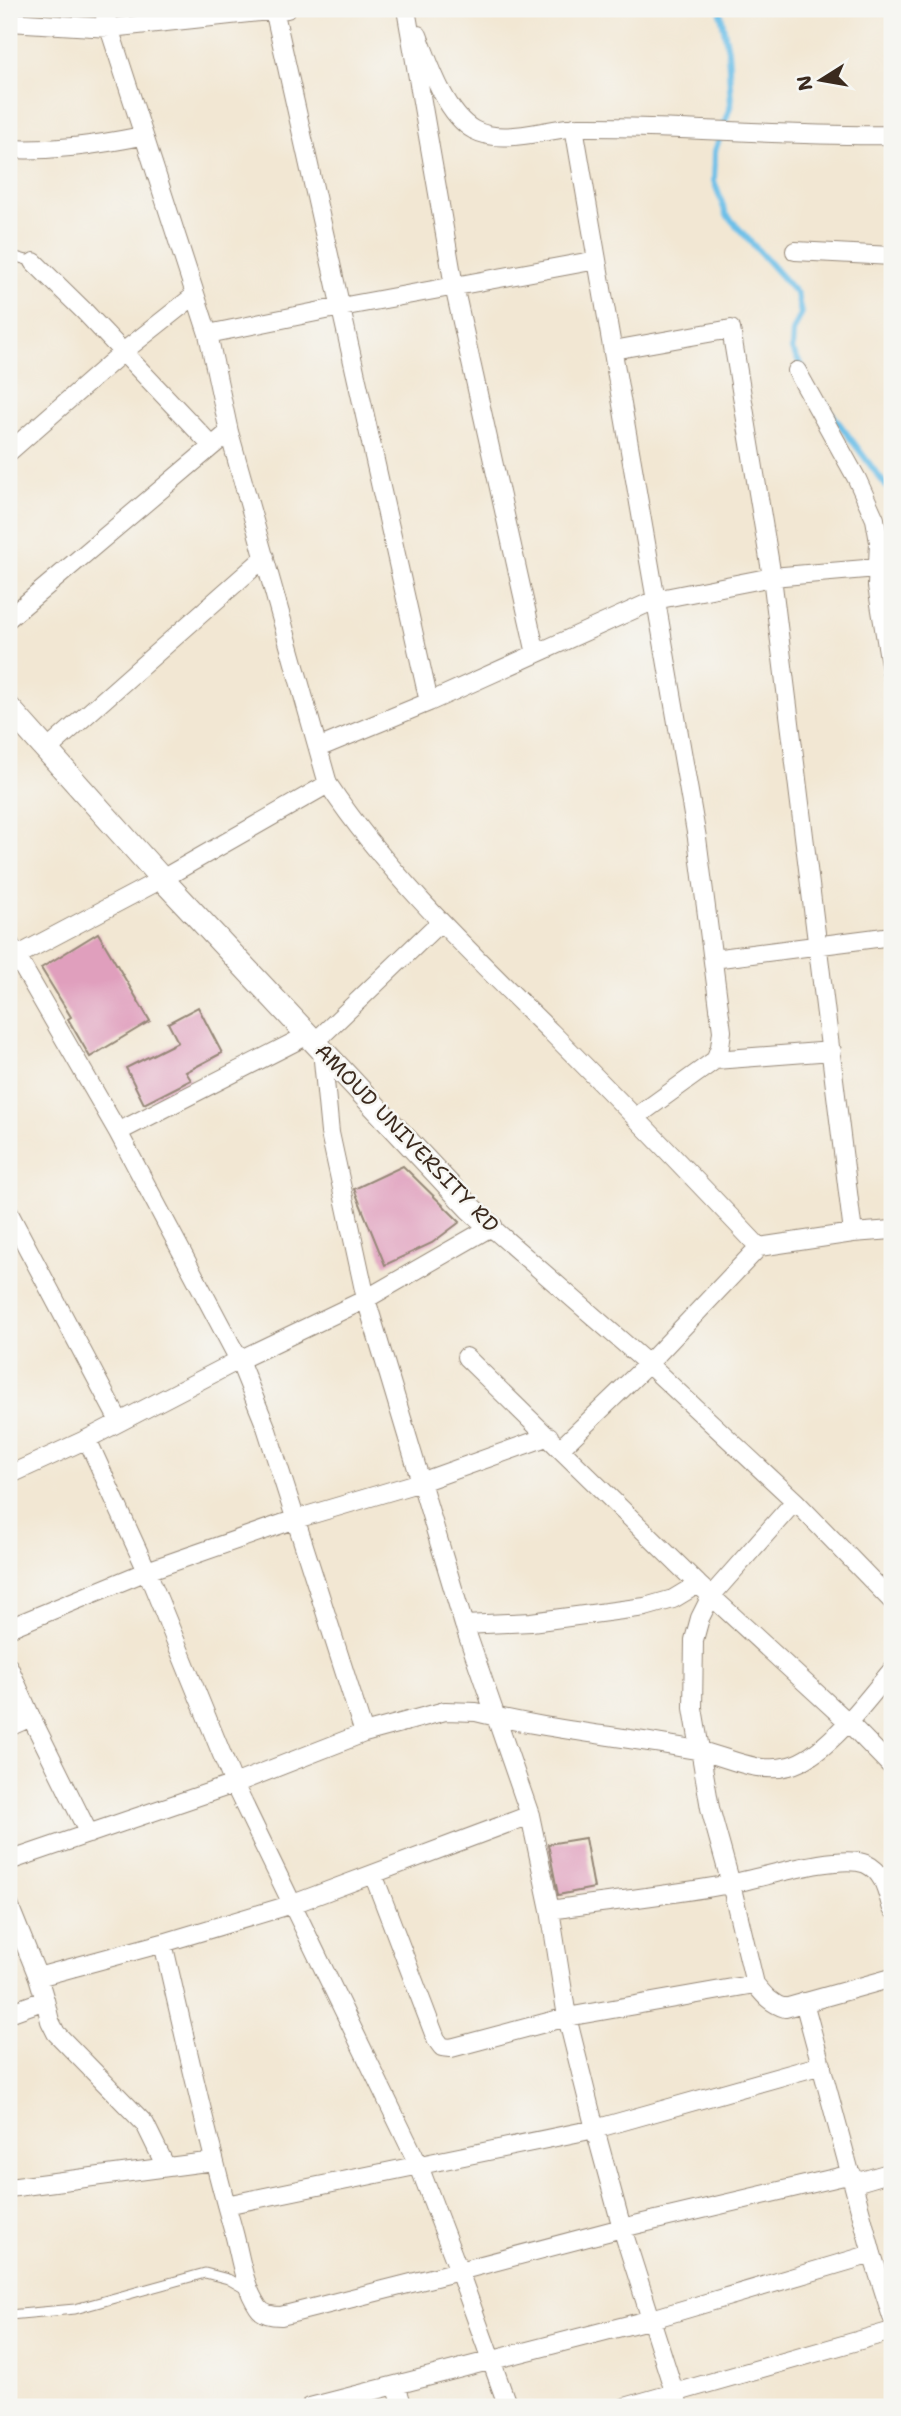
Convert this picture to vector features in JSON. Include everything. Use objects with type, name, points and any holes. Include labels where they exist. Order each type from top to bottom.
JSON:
[{"type":"street","points":[[103,9],[208,334],[229,432],[328,784],[345,810],[440,922],[636,1116],[758,1247]]},
{"type":"street","points":[[9,22],[110,28],[279,9],[341,307],[429,702]]},
{"type":"street","points":[[407,9],[432,70],[462,123],[477,132],[500,137],[574,127],[660,127],[849,136],[892,135]]},
{"type":"street","points":[[407,9],[454,286],[536,654]]},
{"type":"street","points":[[574,127],[697,838],[722,1031],[715,1060]]},
{"type":"street","points":[[9,149],[91,146],[142,136]]},
{"type":"street","points":[[795,251],[892,256]]},
{"type":"street","points":[[208,334],[597,260]]},
{"type":"street","points":[[34,262],[212,446]]},
{"type":"street","points":[[9,452],[122,352],[195,295]]},
{"type":"street","points":[[613,351],[731,329],[772,577],[853,1233]]},
{"type":"street","points":[[797,371],[857,479],[875,519],[879,542],[877,568],[884,586],[892,676]]},
{"type":"street","points":[[9,618],[229,432]]},
{"type":"street","points":[[47,750],[265,557]]},
{"type":"street","points":[[318,748],[429,702],[655,600],[772,577],[877,568]]},
{"type":"street","name":"AMOUD UNIVERSITY RD","points":[[9,708],[162,878],[470,1208],[648,1364],[795,1501],[892,1601]]},
{"type":"street","points":[[328,784],[162,878],[11,953],[118,1132],[239,1360],[266,1427],[364,1733]]},
{"type":"street","points":[[118,1132],[315,1042],[440,922]]},
{"type":"street","points":[[713,959],[892,936]]},
{"type":"street","points":[[315,1042],[330,1133],[366,1299],[464,1625],[530,1815],[551,1910],[567,2017],[622,2228],[676,2401]]},
{"type":"street","points":[[636,1116],[715,1060],[832,1051]]},
{"type":"street","points":[[9,1213],[119,1421]]},
{"type":"street","points":[[9,1475],[87,1439],[239,1360],[366,1299],[491,1227]]},
{"type":"street","points":[[9,1628],[147,1571],[296,1519],[554,1442],[648,1364],[758,1247],[892,1230]]},
{"type":"street","points":[[466,1357],[705,1590],[848,1722],[892,1767]]},
{"type":"street","points":[[87,1439],[147,1571],[234,1784],[418,2166],[494,2362],[508,2407]]},
{"type":"street","points":[[464,1625],[531,1622],[645,1608],[705,1590],[795,1501]]},
{"type":"street","points":[[705,1590],[694,1640],[692,1708],[710,1808],[755,1984],[775,2005],[785,2008],[892,1978]]},
{"type":"street","points":[[9,1667],[89,1834]]},
{"type":"street","points":[[9,1861],[234,1784],[364,1733],[445,1711],[459,1710],[700,1751],[743,1765],[787,1767],[810,1758],[848,1722],[892,1670]]},
{"type":"street","points":[[9,1727],[31,1717]]},
{"type":"street","points":[[38,1977],[293,1904],[530,1815]]},
{"type":"street","points":[[551,1910],[731,1884],[801,1867],[852,1861],[874,1868],[882,1879],[892,1909]]},
{"type":"street","points":[[373,1874],[436,2039],[442,2047],[450,2048],[567,2017],[755,1984]]},
{"type":"street","points":[[9,1905],[38,1977],[56,2033],[145,2124],[166,2168]]},
{"type":"street","points":[[163,1943],[214,2161],[246,2283],[259,2310],[271,2316],[281,2316],[459,2272],[622,2228],[892,2172]]},
{"type":"street","points":[[9,2013],[45,2000]]},
{"type":"street","points":[[804,2002],[872,2254],[892,2317]]},
{"type":"street","points":[[226,2204],[595,2129],[822,2065]]},
{"type":"street","points":[[9,2188],[214,2161]]},
{"type":"street","points":[[310,2407],[494,2362],[652,2319],[872,2254]]},
{"type":"street","points":[[625,2407],[676,2401],[892,2331]]},
{"type":"street","points":[[396,2385],[403,2407]]},
{"type":"lane","points":[[9,255],[34,262]]},
{"type":"lane","points":[[9,2315],[75,2309],[205,2273],[228,2279],[250,2292]]},
{"type":"building","points":[[98,933],[150,1021],[90,1057],[68,1019],[71,1017],[41,968]]},
{"type":"building","points":[[198,1007],[222,1053],[186,1072],[191,1080],[144,1104],[126,1068],[178,1042],[168,1023]]},
{"type":"building","points":[[403,1166],[460,1222],[432,1243],[385,1265],[354,1189]]},
{"type":"building","points":[[585,1838],[594,1888],[558,1895],[548,1844]]},
{"type":"waterway","points":[[720,9],[728,50],[731,104],[715,151],[714,181],[726,214],[797,294],[801,314],[793,332],[792,350],[804,370]]},
{"type":"waterway","points":[[824,403],[892,494]]}]
